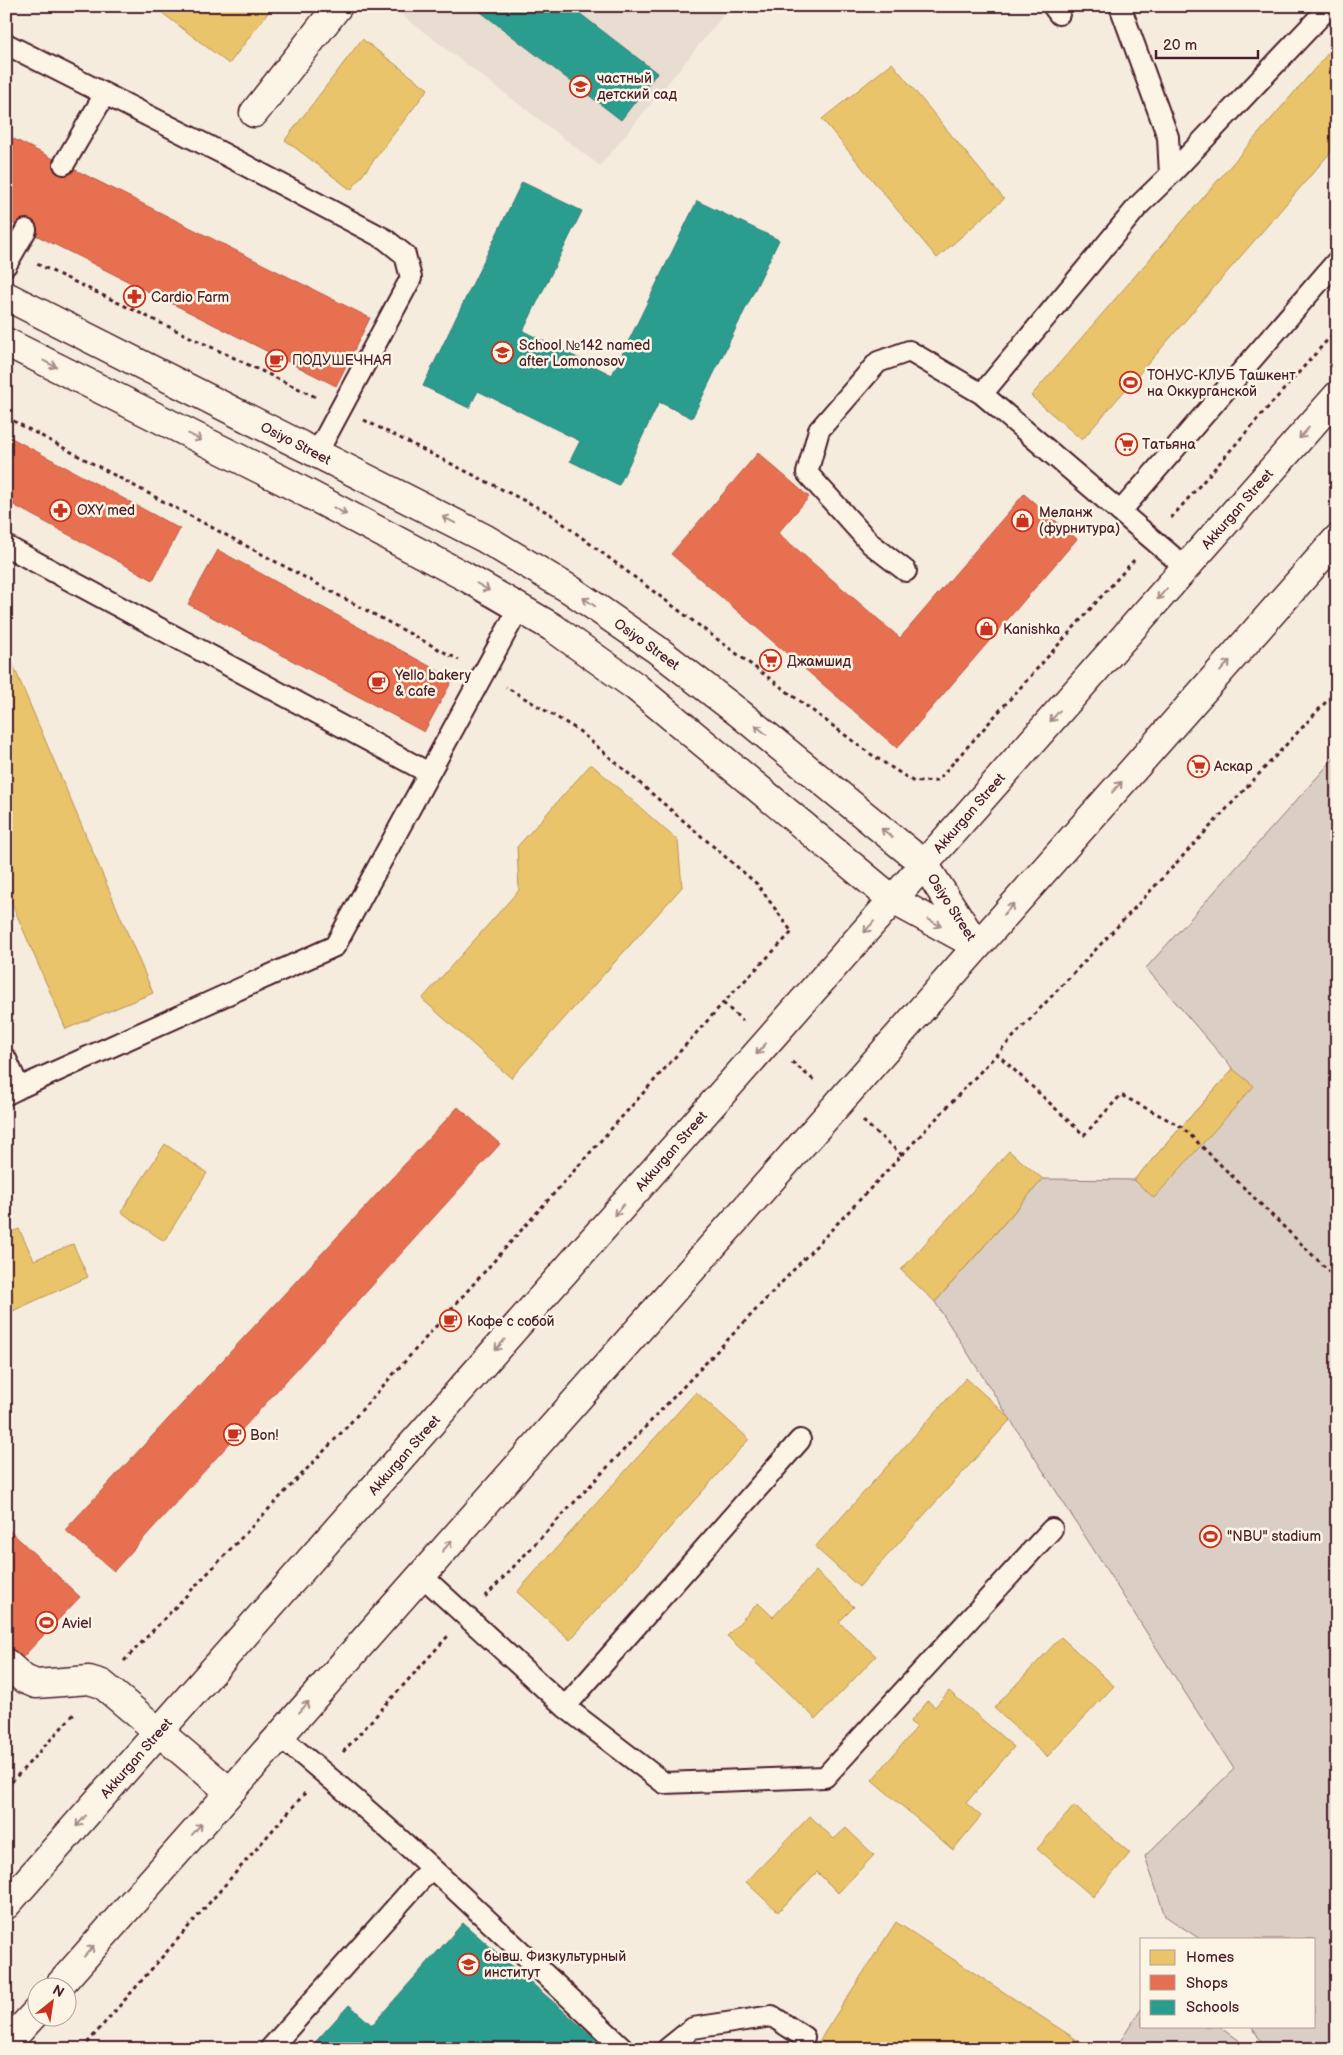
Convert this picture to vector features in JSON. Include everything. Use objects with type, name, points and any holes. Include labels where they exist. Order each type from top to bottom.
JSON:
[{"type":"main road","points":[[254,113],[338,6]]},
{"type":"main road","name":"Osiyo Street","points":[[6,296],[484,538],[571,590],[656,649],[739,713],[924,864],[977,946]]},
{"type":"main road","name":"Osiyo Street","points":[[6,342],[282,480],[464,576],[552,627],[636,687],[893,900],[977,946]]},
{"type":"main road","name":"Akkurgan Street","points":[[6,1906],[1337,396]]},
{"type":"main road","points":[[66,1978],[1337,539]]},
{"type":"main road","points":[[6,1663],[24,1679],[36,1684],[89,1680],[102,1684],[230,1792]]},
{"type":"main road","points":[[6,2045],[28,2021]]},
{"type":"lane","points":[[1120,6],[1168,137],[1170,175]]},
{"type":"lane","points":[[982,394],[1139,205],[1170,175],[1330,6]]},
{"type":"lane","points":[[6,44],[376,235],[405,255],[411,278],[317,453]]},
{"type":"lane","points":[[64,164],[105,94]]},
{"type":"lane","points":[[10,259],[26,230]]},
{"type":"lane","points":[[1120,512],[1337,261]]},
{"type":"lane","points":[[906,571],[871,544],[807,473],[820,430],[878,362],[909,351],[982,394],[1186,568]]},
{"type":"lane","points":[[6,546],[429,773]]},
{"type":"lane","points":[[6,1059],[12,1091],[335,946],[518,608]]},
{"type":"lane","points":[[565,1707],[800,1440]]},
{"type":"lane","points":[[421,1575],[565,1707],[664,1783],[825,1777],[1052,1529]]},
{"type":"lane","points":[[279,1736],[324,1772],[431,1868],[624,2049]]},
{"type":"lane","points":[[270,2049],[431,1868]]},
{"type":"lane","points":[[667,2049],[693,2028],[772,2016],[804,2037]]},
{"type":"path","points":[[10,259],[340,408],[549,513],[869,753],[914,782],[937,781],[1337,329]]},
{"type":"path","points":[[6,1788],[102,1684],[343,1431],[723,1003],[902,1155],[996,1052],[1116,928],[1337,690]]},
{"type":"path","points":[[996,1052],[1084,1135],[1121,1095],[1182,1127],[1337,1280]]},
{"type":"shaded area","name":"частный детский сад","points":[[390,6],[731,6],[600,166]]},
{"type":"shaded area","name":"\"NBU\" stadium","points":[[1337,755],[1337,2049],[1265,2049],[1253,2028],[1316,2028],[1316,1938],[1198,1938],[1165,1916],[1145,1856],[1234,1769],[935,1302],[1043,1179],[1134,1180],[1233,1069],[1146,968]]},
{"type":"shaded area","points":[[1140,2011],[1140,2028],[1222,2028],[1240,2041],[1235,2049],[1115,2049]]},
{"type":"building: Homes","points":[[165,6],[273,6],[229,64],[161,12]]},
{"type":"building: Homes","points":[[362,39],[428,89],[351,190],[285,140]]},
{"type":"building: Homes","points":[[1337,43],[1337,145],[1082,440],[1031,396]]},
{"type":"building: Homes","points":[[892,63],[1004,199],[937,258],[822,119]]},
{"type":"building: Homes","points":[[8,653],[153,993],[66,1029],[6,890]]},
{"type":"building: Homes","points":[[591,764],[678,841],[682,887],[511,1078],[422,999],[519,890],[517,847]]},
{"type":"building: Homes","points":[[1233,1069],[1254,1086],[1154,1198],[1134,1180]]},
{"type":"building: Homes","points":[[165,1144],[207,1173],[164,1241],[121,1212]]},
{"type":"building: Homes","points":[[1009,1151],[1043,1179],[935,1302],[901,1270]]},
{"type":"building: Homes","points":[[19,1229],[34,1260],[73,1244],[88,1277],[6,1314],[6,1234]]},
{"type":"building: Homes","points":[[966,1378],[1011,1419],[859,1587],[815,1547]]},
{"type":"building: Homes","points":[[696,1392],[749,1439],[570,1640],[517,1592]]},
{"type":"building: Homes","points":[[816,1571],[854,1607],[839,1622],[876,1656],[816,1719],[727,1636],[758,1603],[773,1617]]},
{"type":"building: Homes","points":[[1061,1637],[1114,1686],[1047,1757],[994,1708]]},
{"type":"building: Homes","points":[[949,1691],[1014,1747],[966,1803],[981,1816],[953,1850],[872,1780],[917,1727],[910,1722],[928,1701],[935,1707]]},
{"type":"building: Homes","points":[[1074,1806],[1130,1853],[1093,1897],[1037,1849]]},
{"type":"building: Homes","points":[[810,1816],[834,1839],[846,1828],[874,1855],[838,1893],[817,1872],[778,1912],[746,1882]]},
{"type":"building: Homes","points":[[896,1922],[1091,2049],[814,2049]]},
{"type":"building: Shops","points":[[6,135],[370,318],[336,386],[6,220]]},
{"type":"building: Shops","points":[[6,435],[180,529],[153,580],[6,501]]},
{"type":"building: Shops","points":[[758,453],[809,497],[778,533],[900,638],[1024,494],[1077,539],[897,748],[671,554]]},
{"type":"building: Shops","points":[[218,550],[453,679],[424,732],[188,604]]},
{"type":"building: Shops","points":[[458,1107],[500,1144],[114,1571],[65,1530]]},
{"type":"building: Shops","points":[[6,1527],[80,1597],[20,1660],[6,1646]]},
{"type":"building: Schools","points":[[473,6],[570,6],[657,73],[621,120]]},
{"type":"building: Schools","name":"School №142 named after Lomonosov","points":[[522,182],[582,211],[523,331],[612,375],[697,201],[779,240],[692,418],[659,402],[619,485],[570,461],[580,441],[478,391],[469,408],[423,386]]},
{"type":"building: Schools","name":"бывш. Физкультурный институт","points":[[463,1923],[599,2042],[593,2049],[309,2049],[349,2005],[372,2025]]},
{"type":"place","name":"частный детский сад","points":[[581,86]]},
{"type":"place","name":"Cardio Farm","points":[[135,297]]},
{"type":"place","name":"School №142 named after Lomonosov","points":[[503,353]]},
{"type":"place","name":"ПОДУШЕЧНАЯ","points":[[276,360]]},
{"type":"place","name":"ТОНУС-КЛУБ Ташкент на Оккурганской","points":[[1131,383]]},
{"type":"place","name":"Татьяна","points":[[1126,444]]},
{"type":"place","name":"OXY med","points":[[61,510]]},
{"type":"place","name":"Меланж (фурнитура)","points":[[1023,520]]},
{"type":"place","name":"Kanishka","points":[[987,629]]},
{"type":"place","name":"Джамшид","points":[[771,661]]},
{"type":"place","name":"Yello bakery & cafe","points":[[379,683]]},
{"type":"place","name":"Аскар","points":[[1198,766]]},
{"type":"place","name":"Кофе с собой","points":[[451,1321]]},
{"type":"place","name":"Bon!","points":[[234,1435]]},
{"type":"place","name":"\"NBU\" stadium","points":[[1211,1536]]},
{"type":"place","name":"Aviel","points":[[46,1623]]},
{"type":"place","name":"бывш. Физкультурный институт","points":[[468,1964]]}]
